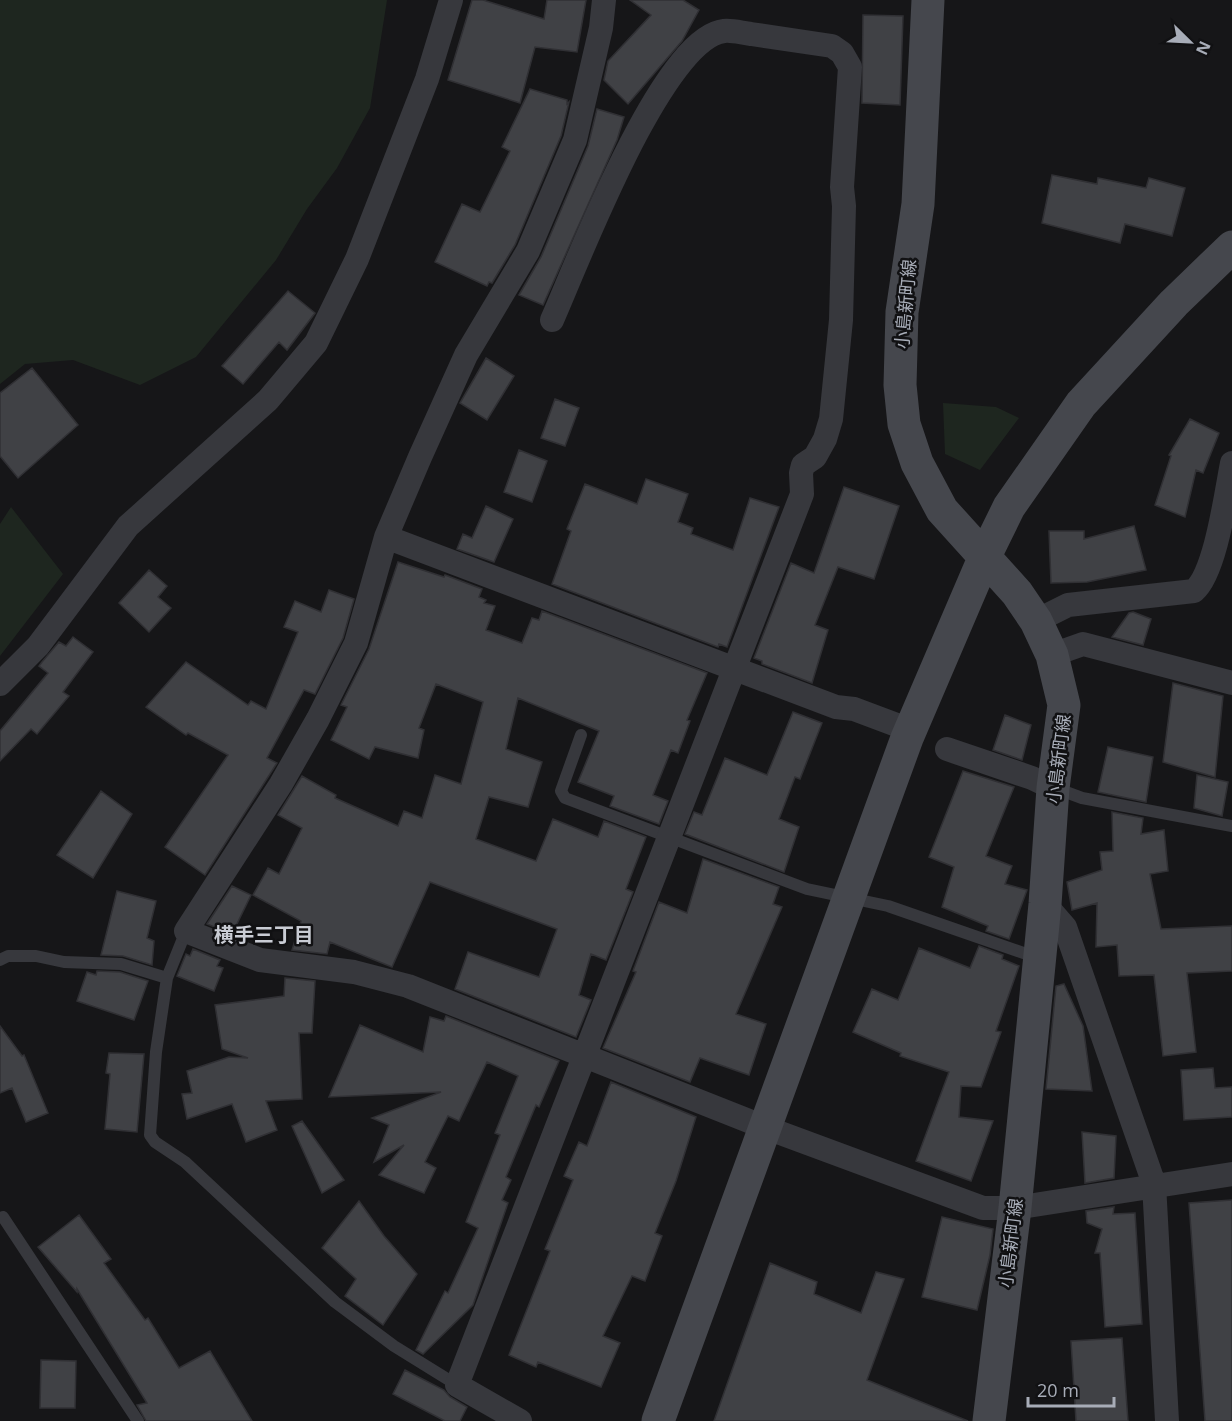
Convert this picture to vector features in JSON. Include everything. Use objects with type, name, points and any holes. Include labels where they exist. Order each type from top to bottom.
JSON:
[{"type":"main road","name":"小島新町線","points":[[928,0],[918,204],[902,312],[900,385],[904,424],[917,463],[942,510],[959,532],[985,556],[1017,593],[1036,621],[1052,655],[1064,705],[1053,788],[1045,904],[1015,1208],[989,1421]]},
{"type":"main road","points":[[658,1421],[910,730],[985,556],[1010,507],[1081,404],[1174,303],[1232,247]]},
{"type":"street","points":[[0,684],[38,646],[128,526],[268,400],[316,343],[361,248],[427,79],[451,0]]},
{"type":"street","points":[[604,0],[602,28],[576,140],[528,251],[466,355],[386,537],[356,644],[318,719],[281,784],[186,931],[260,960],[354,972],[408,986],[764,1127],[983,1208],[1015,1208],[1154,1184],[1232,1174]]},
{"type":"street","points":[[520,1421],[457,1385],[586,1058],[802,495],[803,465],[814,457],[820,448],[831,419],[841,320],[844,206],[842,187],[850,68],[842,52],[832,46],[724,31],[706,38],[668,79],[625,154],[552,320]]},
{"type":"street","points":[[1036,621],[1068,605],[1194,591],[1203,583],[1225,535],[1232,463]]},
{"type":"street","points":[[386,537],[660,638],[734,670],[836,707],[854,709],[910,730]]},
{"type":"street","points":[[1052,655],[1083,644],[1232,683]]},
{"type":"street","points":[[948,749],[1032,777],[1053,788]]},
{"type":"street","points":[[1045,904],[1065,927],[1154,1184],[1167,1421]]},
{"type":"lane","points":[[581,735],[561,791],[565,798],[807,889],[888,906],[1021,955],[1039,958]]},
{"type":"lane","points":[[1053,788],[1082,798],[1232,826]]},
{"type":"lane","points":[[186,931],[167,978],[155,1064],[150,1135],[155,1142],[185,1162],[335,1302],[394,1346],[457,1385]]},
{"type":"lane","points":[[0,960],[8,956],[36,956],[64,962],[121,964],[167,978]]},
{"type":"lane","points":[[3,1217],[138,1421]]},
{"type":"shaded area","points":[[0,0],[387,0],[370,108],[337,168],[307,209],[276,260],[196,357],[140,385],[73,360],[25,364],[0,384]]},
{"type":"shaded area","points":[[943,403],[996,407],[1019,418],[980,470],[945,454]]},
{"type":"shaded area","points":[[11,507],[63,574],[0,656],[0,524]]},
{"type":"building","points":[[472,0],[483,0],[544,19],[547,0],[586,0],[577,52],[535,47],[520,103],[448,80]]},
{"type":"building","points":[[630,0],[683,0],[699,10],[682,41],[628,104],[604,80],[608,61],[651,15]]},
{"type":"building","points":[[863,15],[903,16],[900,105],[862,103]]},
{"type":"building","points":[[530,89],[567,100],[567,104],[569,102],[561,136],[515,245],[492,283],[489,282],[487,286],[435,262],[462,204],[480,212],[510,151],[502,147]]},
{"type":"building","points":[[597,109],[624,117],[617,140],[543,305],[519,295],[541,257],[588,146]]},
{"type":"building","points":[[1052,175],[1097,184],[1098,178],[1146,188],[1149,178],[1185,188],[1172,236],[1125,224],[1120,243],[1042,223]]},
{"type":"building","points":[[288,291],[315,313],[287,350],[279,342],[243,384],[222,366]]},
{"type":"building","points":[[486,358],[514,376],[487,420],[460,403]]},
{"type":"building","points":[[32,368],[78,425],[18,478],[0,456],[0,393]]},
{"type":"building","points":[[555,399],[579,408],[565,446],[541,438]]},
{"type":"building","points":[[1190,419],[1219,433],[1203,473],[1196,470],[1185,517],[1155,505],[1171,456],[1169,455]]},
{"type":"building","points":[[519,450],[547,461],[532,502],[504,492]]},
{"type":"building","points":[[646,479],[688,494],[678,522],[693,528],[691,534],[733,550],[750,498],[779,507],[727,647],[719,644],[718,647],[552,584],[571,531],[567,529],[585,484],[637,504]]},
{"type":"building","points":[[844,487],[899,506],[874,579],[838,567],[815,625],[828,630],[812,683],[762,664],[762,661],[754,658],[791,563],[814,573]]},
{"type":"building","points":[[486,506],[513,519],[494,562],[457,549],[463,534],[472,538]]},
{"type":"building","points":[[1134,526],[1146,570],[1087,582],[1051,583],[1049,531],[1084,531],[1084,539]]},
{"type":"building","points":[[398,562],[444,577],[445,575],[482,589],[479,597],[486,600],[484,603],[495,606],[486,630],[522,643],[532,618],[539,620],[542,611],[707,673],[687,720],[690,721],[678,753],[671,750],[653,795],[668,801],[659,824],[610,806],[614,796],[578,782],[599,731],[518,698],[506,749],[542,762],[528,807],[489,797],[476,839],[536,861],[553,819],[598,837],[604,821],[646,837],[626,889],[633,892],[606,960],[591,954],[579,995],[591,1000],[576,1037],[455,989],[468,952],[539,977],[557,929],[430,882],[392,967],[330,942],[327,954],[292,950],[301,921],[253,895],[268,868],[279,874],[302,828],[278,815],[302,776],[336,795],[335,798],[398,826],[404,811],[422,818],[435,775],[461,784],[483,702],[436,684],[419,728],[424,730],[418,758],[375,747],[369,759],[331,740],[347,707],[341,705],[369,649]]},
{"type":"building","points":[[149,570],[167,586],[158,597],[171,608],[149,632],[119,603]]},
{"type":"building","points":[[329,590],[354,599],[343,638],[315,694],[304,690],[267,758],[277,763],[205,875],[165,847],[228,755],[188,733],[186,735],[146,707],[186,662],[248,705],[251,701],[266,709],[298,632],[284,627],[295,601],[321,612]]},
{"type":"building","points":[[1133,612],[1151,619],[1143,645],[1112,637],[1129,613]]},
{"type":"building","points":[[73,637],[93,652],[63,692],[69,696],[37,734],[31,729],[0,761],[0,731],[48,673],[39,666],[42,662],[59,642],[66,646]]},
{"type":"building","points":[[1173,683],[1223,696],[1215,777],[1163,762]]},
{"type":"building","points":[[793,712],[822,723],[800,779],[795,777],[779,819],[799,827],[784,872],[685,834],[694,812],[702,815],[725,758],[767,775]]},
{"type":"building","points":[[1005,715],[1031,725],[1022,760],[993,750]]},
{"type":"building","points":[[1108,747],[1153,757],[1146,802],[1098,792]]},
{"type":"building","points":[[963,771],[1014,787],[986,856],[1012,866],[1005,884],[1027,890],[1009,939],[986,931],[988,926],[942,907],[954,867],[929,857]]},
{"type":"building","points":[[1197,775],[1228,782],[1222,816],[1194,808]]},
{"type":"building","points":[[101,791],[132,814],[93,878],[57,855]]},
{"type":"building","points":[[1112,812],[1143,818],[1141,834],[1164,830],[1168,871],[1150,874],[1161,929],[1232,926],[1232,971],[1187,973],[1196,1052],[1163,1056],[1154,975],[1119,976],[1117,945],[1096,947],[1097,903],[1072,910],[1067,882],[1102,870],[1100,852],[1113,851]]},
{"type":"building","points":[[703,859],[779,887],[773,904],[782,907],[736,1014],[766,1024],[749,1075],[700,1058],[690,1082],[603,1048],[636,972],[633,971],[659,902],[687,913]]},
{"type":"building","points":[[232,886],[251,895],[232,934],[207,924]]},
{"type":"building","points":[[117,891],[156,901],[147,938],[154,941],[152,965],[123,956],[101,955]]},
{"type":"building","points":[[979,946],[1003,955],[1002,959],[1019,966],[996,1031],[1001,1032],[981,1087],[961,1086],[959,1117],[993,1121],[971,1181],[916,1161],[949,1072],[900,1056],[901,1053],[853,1032],[872,989],[898,1000],[919,948],[970,968]]},
{"type":"building","points":[[193,949],[220,960],[217,966],[223,968],[214,991],[177,976],[186,954],[190,956]]},
{"type":"building","points":[[97,971],[120,972],[148,981],[134,1020],[77,1001],[87,972],[96,975]]},
{"type":"building","points":[[285,978],[315,981],[312,1033],[299,1033],[302,1099],[266,1101],[277,1130],[246,1142],[232,1104],[187,1119],[182,1094],[192,1093],[187,1071],[229,1057],[248,1058],[222,1049],[215,1005],[284,996]]},
{"type":"building","points":[[1064,984],[1083,1026],[1092,1091],[1046,1089],[1056,986]]},
{"type":"building","points":[[446,1016],[559,1061],[539,1107],[536,1105],[506,1177],[511,1180],[502,1200],[508,1203],[473,1305],[423,1354],[416,1350],[445,1291],[448,1293],[478,1228],[466,1222],[500,1135],[495,1133],[518,1076],[487,1062],[459,1121],[448,1116],[425,1162],[436,1168],[424,1193],[379,1175],[404,1145],[374,1162],[389,1125],[372,1118],[441,1092],[329,1097],[360,1025],[423,1052],[430,1017],[444,1021]]},
{"type":"building","points":[[0,1026],[22,1056],[24,1055],[48,1113],[26,1122],[12,1088],[0,1093]]},
{"type":"building","points":[[109,1053],[144,1054],[137,1132],[105,1129],[110,1074],[106,1073]]},
{"type":"building","points":[[1213,1068],[1215,1088],[1232,1087],[1232,1117],[1184,1120],[1181,1070]]},
{"type":"building","points":[[611,1082],[696,1117],[676,1181],[655,1233],[662,1236],[645,1281],[632,1276],[603,1336],[620,1343],[601,1387],[538,1362],[536,1367],[509,1355],[550,1251],[545,1249],[573,1180],[564,1176],[579,1142],[587,1146]]},
{"type":"building","points":[[302,1121],[344,1180],[322,1193],[292,1126]]},
{"type":"building","points":[[1082,1132],[1116,1136],[1114,1178],[1085,1183]]},
{"type":"building","points":[[1232,1200],[1232,1421],[1205,1421],[1189,1203]]},
{"type":"building","points":[[359,1201],[384,1236],[417,1274],[383,1325],[345,1296],[356,1279],[322,1248]]},
{"type":"building","points":[[1114,1207],[1113,1214],[1135,1213],[1142,1324],[1105,1327],[1100,1253],[1095,1253],[1102,1229],[1087,1223],[1086,1211]]},
{"type":"building","points":[[79,1215],[111,1259],[104,1263],[145,1320],[148,1318],[179,1368],[210,1351],[252,1421],[146,1421],[137,1405],[147,1403],[77,1289],[77,1292],[38,1247]]},
{"type":"building","points":[[942,1217],[993,1229],[990,1255],[977,1310],[922,1297]]},
{"type":"building","points":[[770,1263],[817,1282],[814,1294],[861,1313],[876,1272],[904,1279],[867,1380],[968,1421],[714,1421]]},
{"type":"building","points":[[1122,1338],[1128,1421],[1076,1421],[1071,1341]]},
{"type":"building","points":[[41,1360],[76,1361],[75,1408],[40,1408]]},
{"type":"building","points":[[405,1370],[444,1390],[450,1397],[467,1407],[460,1421],[445,1421],[393,1394]]},
{"type":"district","name":"横手三丁目","points":[[264,934]]}]
